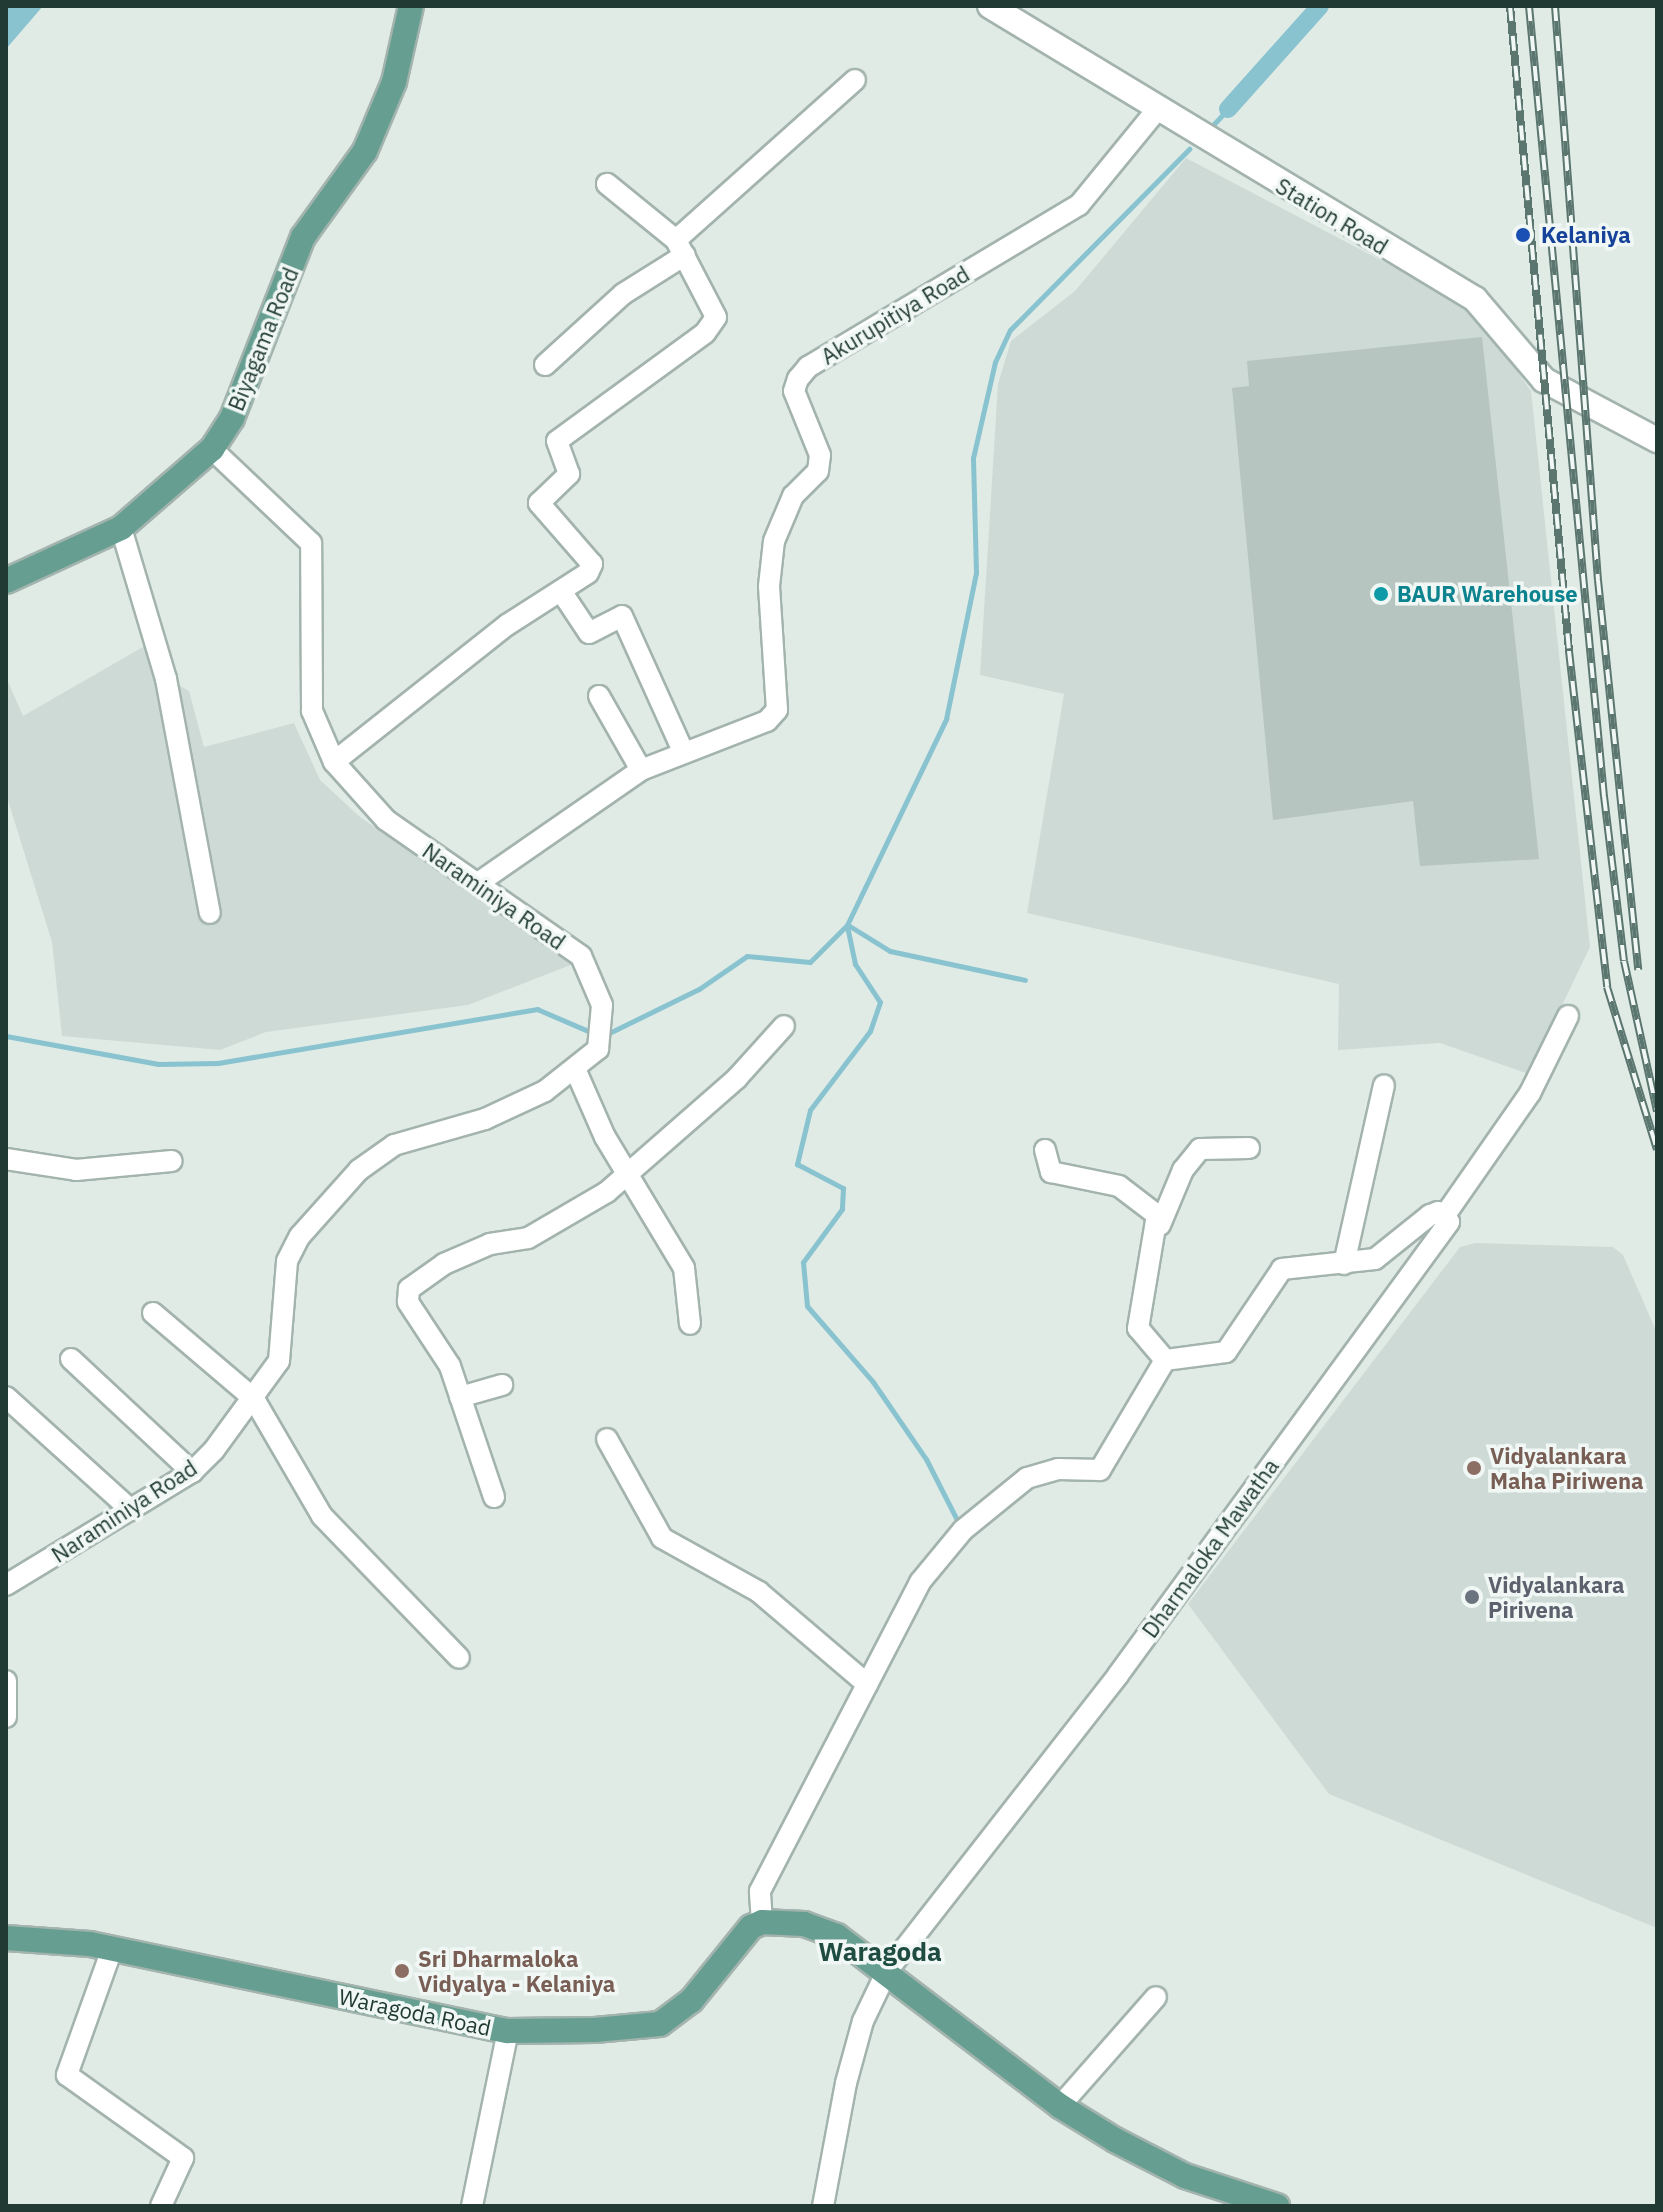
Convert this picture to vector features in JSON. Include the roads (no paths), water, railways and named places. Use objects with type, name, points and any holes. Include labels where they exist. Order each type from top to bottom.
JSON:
[{"type":"main road","name":"Biyagama Road","points":[[6,581],[121,528],[212,449],[232,418],[303,237],[365,151],[394,82],[411,6]]},
{"type":"main road","points":[[762,1922],[786,1920],[828,1932],[887,1971],[1060,2106],[1185,2176],[1277,2206]]},
{"type":"main road","name":"Waragoda Road","points":[[6,1938],[112,1949],[508,2031],[660,2024],[691,2001],[762,1922]]},
{"type":"street","name":"Station Road","points":[[990,6],[1156,111],[1475,299],[1544,380],[1657,440]]},
{"type":"street","points":[[545,365],[623,294],[680,248],[855,80]]},
{"type":"street","name":"Akurupitiya Road","points":[[478,883],[641,770],[767,721],[777,710],[769,586],[774,541],[793,496],[818,471],[820,455],[794,391],[798,379],[808,367],[1079,205],[1156,111]]},
{"type":"street","points":[[334,762],[507,625],[561,591],[592,564],[539,503],[570,470],[557,441],[711,326],[716,317],[680,248],[607,184]]},
{"type":"street","name":"Naraminiya Road","points":[[6,1585],[192,1472],[254,1399],[279,1361],[287,1261],[328,1201],[394,1145],[485,1119],[576,1071],[598,1049],[601,1023],[597,991],[581,956],[386,820],[334,762],[312,711],[311,543],[212,449]]},
{"type":"street","points":[[121,528],[166,679],[210,913]]},
{"type":"street","points":[[561,591],[589,633],[622,616],[684,753]]},
{"type":"street","points":[[599,696],[641,770]]},
{"type":"street","name":"Dharmaloka Mawatha","points":[[823,2206],[846,2083],[863,2021],[887,1971],[1029,1792],[1441,1239],[1448,1229],[1445,1215],[1530,1093],[1568,1016]]},
{"type":"street","points":[[494,1497],[450,1366],[408,1302],[409,1289],[444,1264],[490,1244],[528,1238],[630,1176],[784,1026]]},
{"type":"street","points":[[576,1071],[630,1176],[684,1268],[690,1324]]},
{"type":"street","points":[[1344,1264],[1384,1085]]},
{"type":"street","points":[[1165,1360],[1138,1328],[1137,1313],[1160,1225],[1183,1170],[1200,1149],[1249,1148]]},
{"type":"street","points":[[1045,1150],[1051,1172],[1119,1186],[1152,1208],[1160,1225]]},
{"type":"street","points":[[6,1159],[76,1170],[172,1161]]},
{"type":"street","points":[[1165,1360],[1226,1352],[1282,1269],[1375,1259],[1430,1215],[1445,1215]]},
{"type":"street","points":[[153,1313],[254,1399],[322,1516],[459,1658]]},
{"type":"street","points":[[71,1359],[192,1472]]},
{"type":"street","points":[[762,1922],[760,1891],[920,1582],[963,1530],[1027,1478],[1058,1469],[1100,1470],[1165,1360]]},
{"type":"street","points":[[460,1397],[502,1385]]},
{"type":"street","points":[[6,1397],[131,1510]]},
{"type":"street","points":[[607,1439],[662,1538],[759,1592],[867,1684]]},
{"type":"street","points":[[6,1681],[6,1717]]},
{"type":"street","points":[[112,1949],[67,2075],[183,2158],[161,2206]]},
{"type":"street","points":[[1060,2106],[1156,1997]]},
{"type":"street","points":[[472,2206],[508,2031]]},
{"type":"water","points":[[6,6],[43,6],[6,49]]},
{"type":"waterway","points":[[1228,109],[1320,6]]},
{"type":"waterway","points":[[1212,126],[1228,109]]},
{"type":"waterway","points":[[605,1035],[699,989],[747,956],[810,962],[847,925],[946,719],[976,573],[973,458],[995,362],[1010,330],[1189,149]]},
{"type":"waterway","points":[[848,925],[890,951],[1025,980]]},
{"type":"waterway","points":[[847,926],[855,964],[880,1002],[870,1031],[810,1110],[797,1164],[843,1188],[842,1209],[803,1262],[807,1306],[873,1382],[926,1459],[956,1518]]},
{"type":"waterway","points":[[6,1036],[158,1064],[218,1063],[537,1009],[595,1034]]},
{"type":"railway","points":[[1510,6],[1569,651],[1607,987],[1657,1150]]},
{"type":"railway","points":[[1529,6],[1604,796],[1624,961],[1657,1111]]},
{"type":"railway","points":[[1555,6],[1598,580],[1638,970]]},
{"type":"place","name":"Kelaniya","points":[[1523,235]]},
{"type":"place","name":"BAUR Warehouse","points":[[1381,594]]},
{"type":"place","name":"Vidyalankara Maha Piriwena","points":[[1474,1468]]},
{"type":"place","name":"Vidyalankara Pirivena","points":[[1472,1597]]},
{"type":"place","name":"Sri Dharmaloka Vidyalya - Kelaniya","points":[[402,1971]]},
{"type":"district","name":"Waragoda","points":[[880,1952]]}]
